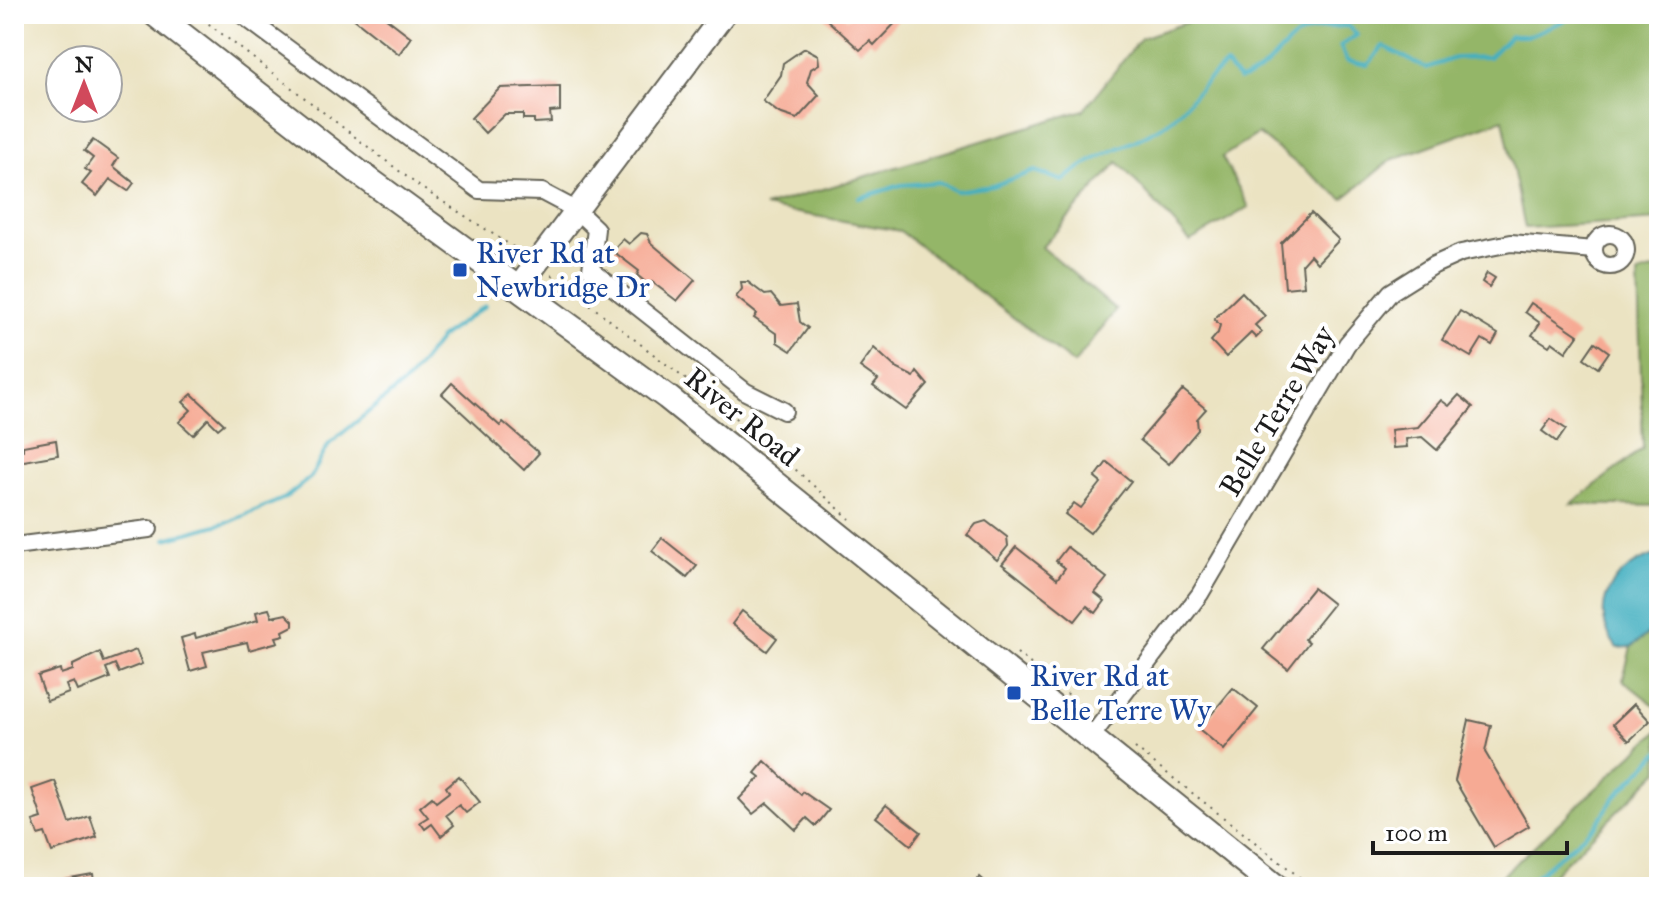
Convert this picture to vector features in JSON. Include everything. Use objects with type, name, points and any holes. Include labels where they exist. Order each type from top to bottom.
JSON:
[{"type":"main road","name":"River Road","points":[[155,14],[357,171],[667,397],[973,647],[1091,737],[1276,887]]},
{"type":"street","points":[[241,14],[479,190],[542,192],[576,210]]},
{"type":"street","points":[[518,288],[724,14]]},
{"type":"street","name":"River Road","points":[[576,210],[596,229],[591,270],[746,392],[784,411]]},
{"type":"street","name":"Belle Terre Way","points":[[1091,737],[1200,594],[1347,344],[1391,292],[1461,253],[1511,243],[1594,250]]},
{"type":"street","points":[[14,546],[149,529]]},
{"type":"green space","points":[[1191,14],[1659,14],[1659,220],[1525,228],[1503,119],[1391,160],[1343,199],[1258,134],[1222,157],[1249,207],[1190,241],[1118,162],[1042,247],[1116,310],[1074,364],[900,231],[764,207],[1084,110],[1141,38],[1188,22]]},
{"type":"green space","points":[[1659,268],[1659,506],[1571,504],[1643,448],[1638,274]]},
{"type":"green space","points":[[1659,625],[1659,709],[1623,680],[1631,647]]},
{"type":"green space","points":[[1659,730],[1659,771],[1540,887],[1490,887]]},
{"type":"water","points":[[1659,554],[1659,625],[1631,647],[1617,648],[1604,618],[1609,590],[1629,568]]},
{"type":"building","points":[[348,14],[381,14],[411,37],[399,54]]},
{"type":"building","points":[[829,14],[842,14],[847,19],[853,14],[904,14],[874,45],[870,41],[860,50],[825,18]]},
{"type":"building","points":[[805,48],[818,55],[819,64],[811,69],[807,82],[819,95],[797,119],[779,113],[763,101],[781,75],[783,63]]},
{"type":"building","points":[[560,86],[560,111],[550,112],[551,122],[534,123],[534,119],[523,119],[523,114],[505,114],[485,133],[471,118],[500,88]]},
{"type":"building","points":[[93,140],[118,158],[113,166],[134,183],[128,191],[110,179],[97,196],[82,184],[91,173],[85,169],[93,158],[84,151]]},
{"type":"building","points":[[1311,213],[1339,240],[1317,263],[1310,255],[1302,264],[1304,286],[1285,288],[1281,243]]},
{"type":"building","points":[[641,233],[647,234],[651,243],[695,280],[677,301],[652,282],[650,286],[637,275],[639,271],[613,251],[623,239],[629,244]]},
{"type":"building","points":[[1487,273],[1495,278],[1489,287],[1482,282]]},
{"type":"building","points":[[741,282],[748,282],[765,295],[771,294],[781,306],[797,304],[800,322],[808,328],[791,351],[777,342],[777,334],[754,318],[757,314],[736,297],[742,289]]},
{"type":"building","points":[[1242,292],[1265,316],[1255,325],[1262,332],[1256,338],[1251,333],[1226,357],[1211,341],[1220,325],[1214,319]]},
{"type":"building","points":[[1531,303],[1578,335],[1566,352],[1552,342],[1549,346],[1532,335],[1540,323],[1525,312]]},
{"type":"building","points":[[1460,311],[1498,334],[1492,345],[1482,339],[1471,357],[1442,340]]},
{"type":"building","points":[[1595,342],[1609,352],[1598,368],[1584,358]]},
{"type":"building","points":[[874,348],[896,368],[914,377],[917,372],[928,385],[906,410],[873,386],[878,380],[860,367]]},
{"type":"building","points":[[452,383],[500,426],[503,422],[539,453],[524,470],[442,394]]},
{"type":"building","points":[[1183,390],[1206,409],[1197,419],[1198,430],[1169,464],[1140,440]]},
{"type":"building","points":[[192,394],[224,424],[218,429],[208,419],[193,435],[179,422],[191,410],[183,402]]},
{"type":"building","points":[[1459,395],[1473,407],[1437,450],[1422,437],[1406,439],[1407,447],[1393,448],[1391,430],[1418,427],[1441,400],[1449,406]]},
{"type":"building","points":[[1551,419],[1566,429],[1557,442],[1542,431]]},
{"type":"building","points":[[56,440],[58,455],[18,462],[16,451],[23,450],[23,446]]},
{"type":"building","points":[[1107,462],[1131,481],[1090,533],[1065,514],[1074,503],[1081,508],[1101,483],[1095,478]]},
{"type":"building","points":[[986,521],[1007,537],[1008,546],[997,560],[967,535],[976,524]]},
{"type":"building","points":[[662,538],[697,566],[687,578],[652,551]]},
{"type":"building","points":[[1016,547],[1057,579],[1065,568],[1056,561],[1067,547],[1107,578],[1095,593],[1105,601],[1096,613],[1087,606],[1075,621],[1002,564]]},
{"type":"building","points":[[1313,588],[1333,604],[1305,639],[1309,642],[1288,669],[1263,649]]},
{"type":"building","points":[[269,609],[272,617],[286,614],[293,621],[293,626],[283,631],[284,635],[276,637],[278,642],[249,650],[247,642],[203,652],[207,666],[190,671],[181,638],[195,634],[196,638],[258,620],[256,612]]},
{"type":"building","points":[[742,611],[777,638],[767,651],[732,624]]},
{"type":"building","points":[[136,650],[142,664],[119,673],[115,664],[106,668],[110,678],[78,691],[74,682],[66,685],[69,693],[47,701],[38,676],[60,669],[61,674],[73,670],[73,665],[100,652],[104,662]]},
{"type":"building","points":[[1233,688],[1258,708],[1224,750],[1199,729]]},
{"type":"building","points":[[1634,704],[1650,721],[1629,741],[1613,724]]},
{"type":"building","points":[[1469,720],[1491,725],[1485,752],[1529,826],[1494,847],[1455,781]]},
{"type":"building","points":[[765,761],[801,795],[803,792],[829,810],[816,826],[807,818],[796,830],[767,803],[753,814],[739,799],[760,777],[755,773]]},
{"type":"building","points":[[459,776],[480,802],[466,813],[459,805],[446,815],[454,825],[441,836],[432,824],[425,829],[420,822],[428,817],[420,807],[432,797],[436,802],[449,792],[446,787]]},
{"type":"building","points":[[55,781],[70,823],[90,816],[97,837],[52,852],[45,833],[38,835],[33,821],[42,818],[32,789]]},
{"type":"building","points":[[886,805],[921,832],[911,845],[876,817]]},
{"type":"building","points":[[93,874],[95,887],[49,887],[65,883],[64,879]]},
{"type":"building","points":[[980,877],[990,886],[992,883],[998,887],[971,887]]},
{"type":"building","points":[[950,878],[963,887],[944,887]]},
{"type":"waterway","points":[[859,198],[901,185],[939,182],[956,191],[992,186],[1035,171],[1063,181],[1086,164],[1167,122],[1226,65],[1239,80],[1255,74],[1295,38],[1316,29],[1348,26],[1357,35],[1340,46],[1347,61],[1368,65],[1383,46],[1426,68],[1455,58],[1489,57],[1510,36],[1527,36],[1581,14]]},
{"type":"waterway","points":[[166,539],[231,521],[285,498],[311,477],[329,444],[409,379],[442,336],[485,306]]},
{"type":"waterway","points":[[1523,887],[1596,825],[1614,798],[1659,752]]},
{"type":"place","name":"River Rd at Newbridge Dr","points":[[460,270]]},
{"type":"place","name":"River Rd at Belle Terre Wy","points":[[1014,693]]}]
